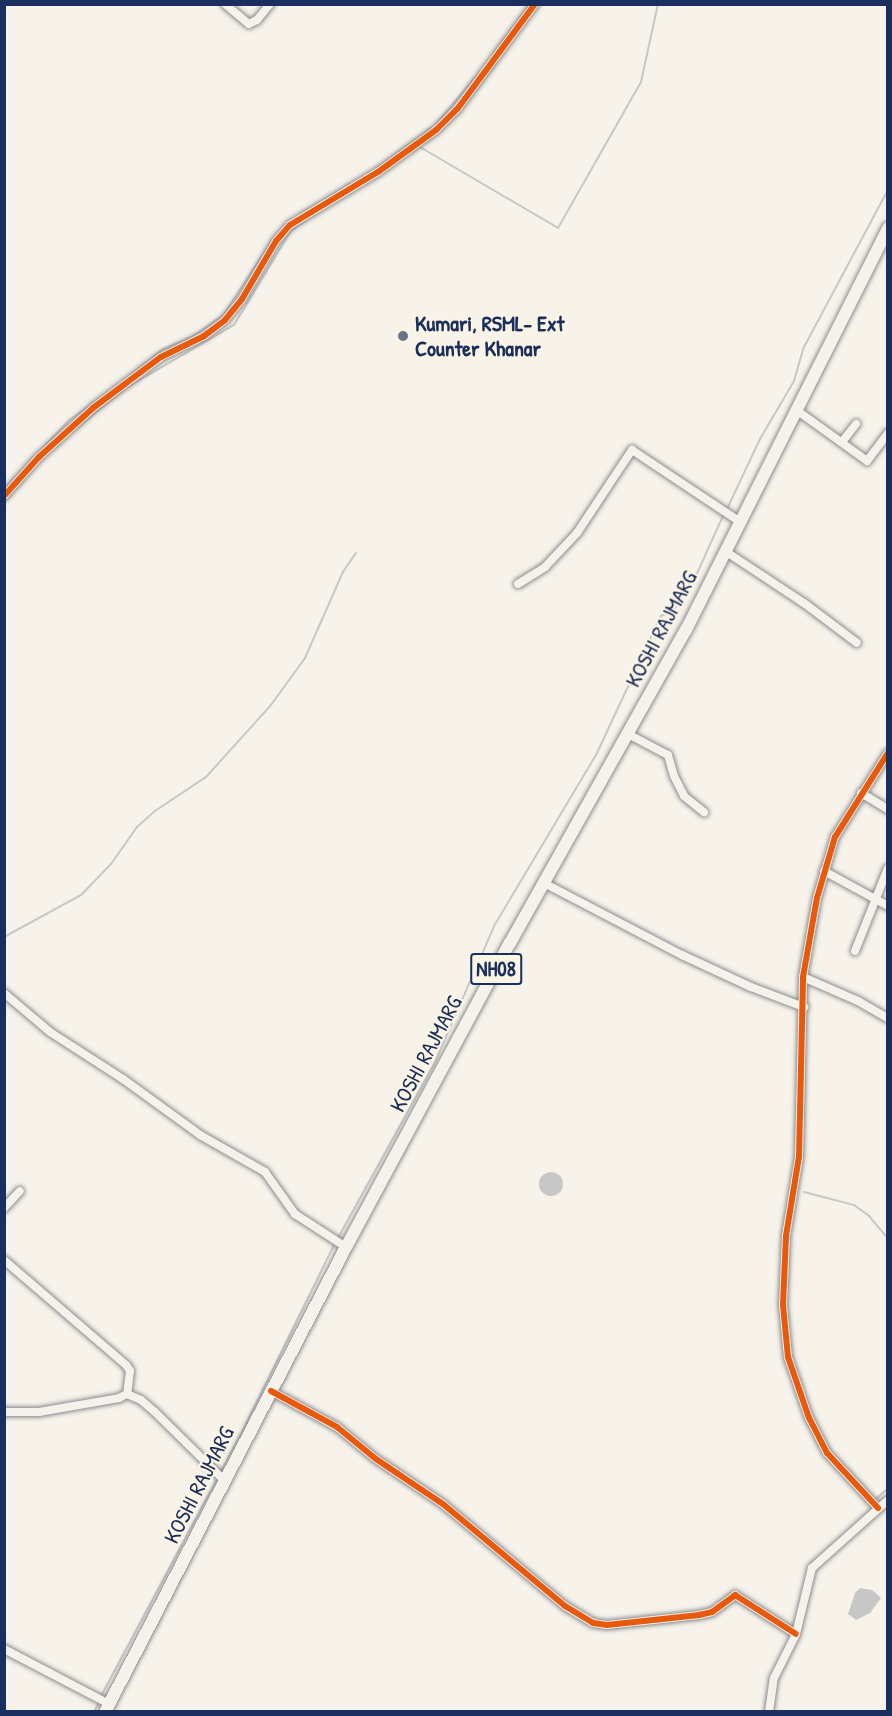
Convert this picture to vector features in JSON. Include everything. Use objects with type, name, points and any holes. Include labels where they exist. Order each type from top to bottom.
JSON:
[{"type":"main road","name":"KOSHI RAJMARG","points":[[107,1708],[271,1391],[343,1245],[686,630],[795,409],[888,228]]},
{"type":"street","points":[[225,4],[249,24],[257,20],[270,4]]},
{"type":"street","points":[[4,496],[39,457],[93,408],[161,357],[204,336],[225,320],[242,299],[276,241],[290,225],[378,172],[436,130],[458,108],[535,4]]},
{"type":"street","points":[[795,409],[867,461],[888,433]]},
{"type":"street","points":[[842,442],[856,424]]},
{"type":"street","points":[[518,584],[545,567],[577,533],[632,450],[739,521]]},
{"type":"street","points":[[725,551],[804,603],[857,643]]},
{"type":"street","points":[[628,734],[668,755],[674,776],[684,796],[704,812]]},
{"type":"street","points":[[878,1508],[827,1453],[809,1418],[788,1357],[783,1305],[786,1236],[799,1157],[803,976],[824,871],[835,837],[888,753]]},
{"type":"street","points":[[861,793],[888,809]]},
{"type":"street","points":[[855,951],[888,868]]},
{"type":"street","points":[[824,871],[888,906]]},
{"type":"street","points":[[544,883],[682,956],[751,987],[804,1007]]},
{"type":"street","points":[[803,976],[858,1001],[888,1018]]},
{"type":"street","points":[[4,993],[50,1032],[123,1079],[200,1135],[265,1172],[295,1214],[343,1245]]},
{"type":"street","points":[[4,1208],[20,1191]]},
{"type":"street","points":[[4,1260],[126,1365],[129,1371],[127,1394]]},
{"type":"street","points":[[271,1391],[338,1428],[376,1459],[443,1504],[565,1606],[594,1623],[607,1626],[699,1616],[712,1612],[735,1595],[796,1634]]},
{"type":"street","points":[[4,1404],[8,1412],[39,1412],[119,1398],[127,1394],[141,1400],[155,1412],[225,1481]]},
{"type":"street","points":[[769,1712],[774,1678],[796,1634],[812,1568],[888,1500]]},
{"type":"street","points":[[4,1649],[107,1708]]},
{"type":"shaded area","points":[[551,1172],[559,1176],[563,1184],[559,1192],[551,1196],[543,1192],[539,1184],[543,1176]]},
{"type":"shaded area","points":[[860,1588],[872,1590],[881,1598],[870,1613],[856,1620],[848,1614],[855,1593]]},
{"type":"waterway","points":[[493,54],[530,4]]},
{"type":"waterway","points":[[420,147],[558,228],[641,82],[658,4]]},
{"type":"waterway","points":[[470,98],[497,62]]},
{"type":"waterway","points":[[436,124],[479,73]]},
{"type":"waterway","points":[[373,171],[431,128]]},
{"type":"waterway","points":[[413,151],[425,142]]},
{"type":"waterway","points":[[304,212],[350,184]]},
{"type":"waterway","points":[[727,509],[760,439],[794,381],[804,347],[888,190]]},
{"type":"waterway","points":[[73,431],[126,388],[234,325],[290,232],[315,214]]},
{"type":"waterway","points":[[128,377],[163,349],[193,336],[224,314],[273,239]]},
{"type":"waterway","points":[[4,489],[68,421],[107,393]]},
{"type":"waterway","points":[[4,502],[24,479]]},
{"type":"waterway","points":[[338,1238],[435,1062],[494,926],[597,753],[661,616],[673,611],[694,580],[724,514]]},
{"type":"waterway","points":[[4,937],[81,895],[111,864],[137,827],[155,811],[206,777],[271,705],[305,658],[343,572],[356,553]]},
{"type":"waterway","points":[[804,1192],[854,1205],[869,1216],[888,1239]]},
{"type":"waterway","points":[[101,1696],[242,1432],[335,1243]]},
{"type":"waterway","points":[[875,1500],[888,1488]]},
{"type":"waterway","points":[[94,1712],[99,1702]]},
{"type":"cycle path","points":[[4,496],[39,457],[93,408],[161,357],[204,336],[225,320],[242,299],[276,241],[290,225],[378,172],[436,130],[458,108],[535,4]]},
{"type":"cycle path","points":[[878,1508],[827,1453],[809,1418],[788,1357],[783,1305],[786,1236],[799,1157],[803,977],[817,898],[835,837],[888,753]]},
{"type":"cycle path","points":[[271,1391],[337,1427],[376,1459],[443,1504],[565,1606],[593,1623],[607,1625],[699,1615],[712,1612],[735,1595],[796,1634]]},
{"type":"place","name":"Kumari, RSML- Ext Counter Khanar","points":[[403,336]]}]
